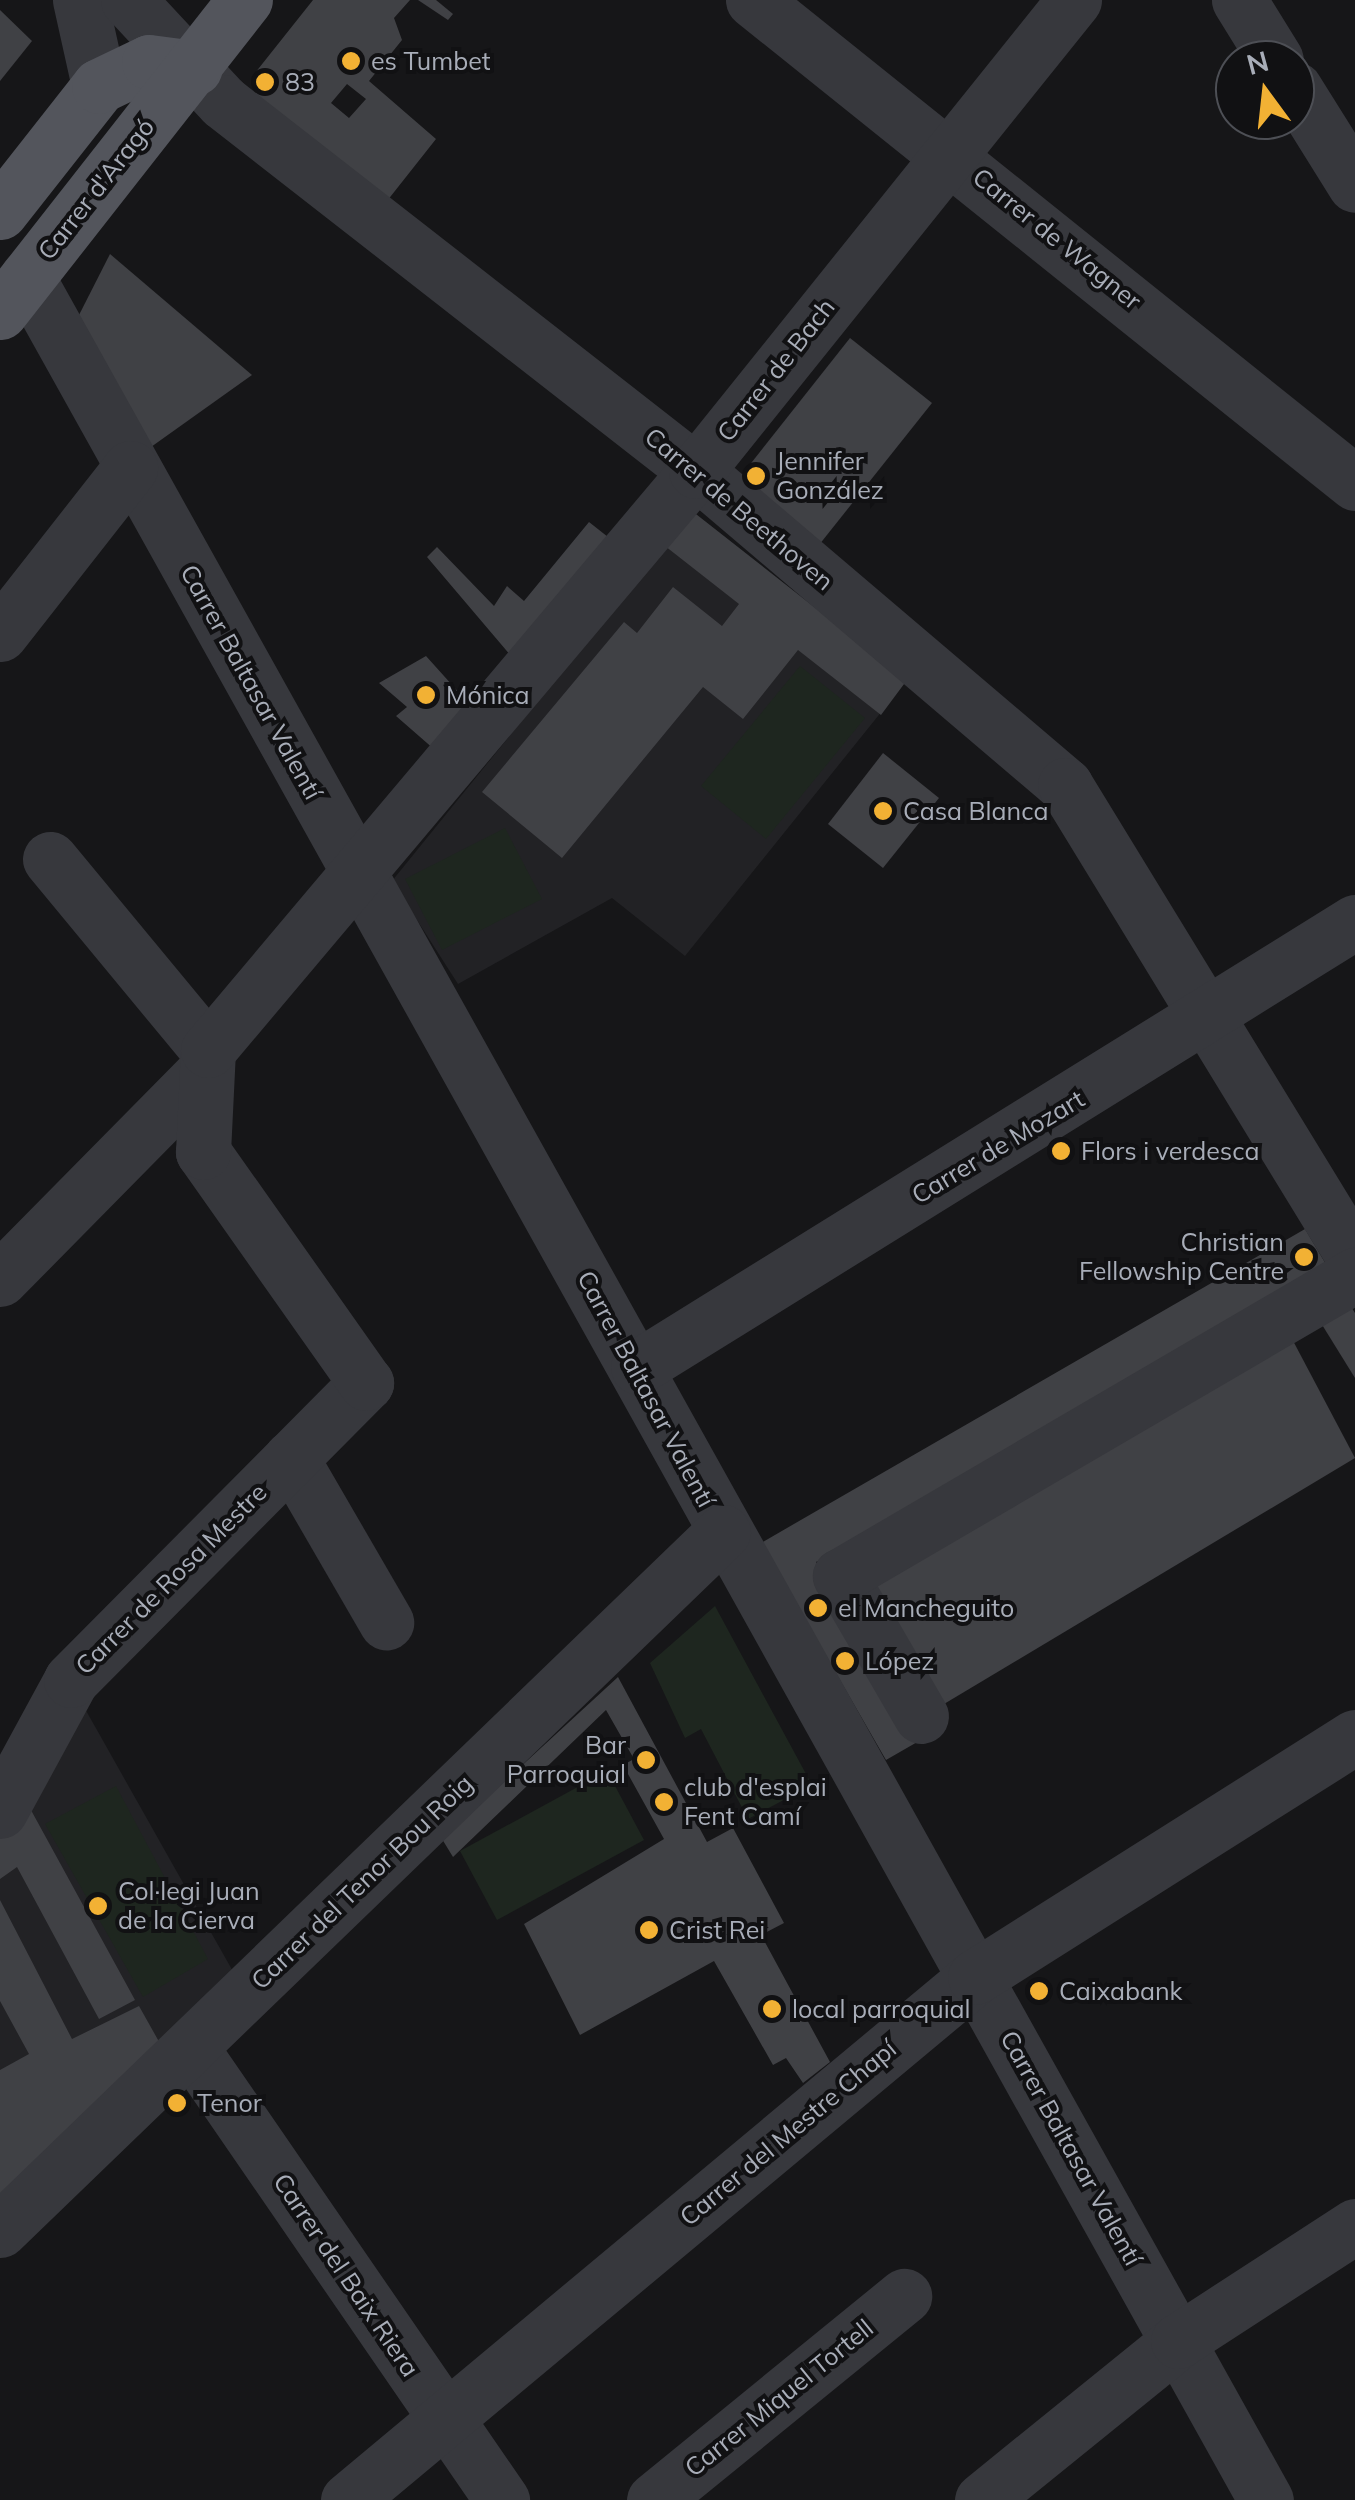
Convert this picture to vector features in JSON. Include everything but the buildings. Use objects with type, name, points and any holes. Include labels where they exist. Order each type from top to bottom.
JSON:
[{"type":"main road","name":"Carrer d'Aragó","points":[[14,294],[245,0]]},
{"type":"main road","points":[[0,212],[99,86],[130,66],[195,68]]},
{"type":"street","points":[[80,0],[99,86]]},
{"type":"street","name":"Carrer de Beethoven","points":[[128,0],[223,102],[696,471],[1066,785],[1355,1259]]},
{"type":"street","name":"Carrer de Wagner","points":[[753,0],[950,151],[1355,483]]},
{"type":"street","name":"Carrer de Bach","points":[[361,877],[696,471],[1074,0]]},
{"type":"street","points":[[1238,0],[1263,40]]},
{"type":"street","points":[[1315,121],[1355,184]]},
{"type":"street","name":"Carrer Baltasar Valentí","points":[[14,294],[130,468],[638,1367],[723,1532],[1266,2500]]},
{"type":"street","points":[[0,634],[130,468]]},
{"type":"street","points":[[50,859],[206,1061]]},
{"type":"street","points":[[0,1279],[206,1061],[361,877]]},
{"type":"street","name":"Carrer de Mozart","points":[[638,1367],[1208,1018],[1355,922]]},
{"type":"street","name":"Carrer de Rosa Mestre","points":[[0,1810],[71,1680],[366,1383],[202,1152],[206,1061]]},
{"type":"street","points":[[921,1716],[840,1576],[1355,1275]]},
{"type":"street","name":"Carrer de Rosa Mestre","points":[[291,1458],[386,1622]]},
{"type":"street","name":"Carrer del Tenor Bou Roig","points":[[0,2230],[723,1532]]},
{"type":"street","name":"Carrer del Mestre Chapí","points":[[348,2500],[975,1976],[1355,1737]]},
{"type":"street","name":"Carrer del Baix Riera","points":[[191,2048],[502,2500]]},
{"type":"street","points":[[982,2500],[1178,2341],[1355,2226]]},
{"type":"street","name":"Carrer Miquel Tortell","points":[[654,2500],[904,2296]]},
{"type":"shaded area","points":[[692,511],[907,680],[685,956],[612,898],[458,984],[392,881]]},
{"type":"shaded area","points":[[800,666],[865,718],[766,839],[701,786]]},
{"type":"shaded area","points":[[505,828],[542,899],[442,950],[405,879]]},
{"type":"shaded area","points":[[715,1606],[812,1785],[748,1819],[701,1729],[685,1738],[650,1663]]},
{"type":"shaded area","name":"Col·legi Juan de la Cierva","points":[[75,1691],[235,1975],[0,2200],[0,1838]]},
{"type":"shaded area","points":[[607,1771],[644,1840],[497,1920],[460,1851]]},
{"type":"shaded area","points":[[116,1786],[208,1959],[143,1997],[45,1824]]},
{"type":"place","name":"es Tumbet","points":[[351,61]]},
{"type":"place","name":"83","points":[[265,82]]},
{"type":"place","name":"Jennifer González","points":[[756,476]]},
{"type":"place","name":"Mónica","points":[[426,695]]},
{"type":"place","name":"Casa Blanca","points":[[883,811]]},
{"type":"place","name":"Flors i verdesca","points":[[1061,1151]]},
{"type":"place","name":"Christian Fellowship Centre","points":[[1304,1257]]},
{"type":"place","name":"el Mancheguito","points":[[818,1608]]},
{"type":"place","name":"López","points":[[845,1661]]},
{"type":"place","name":"Bar Parroquial","points":[[646,1760]]},
{"type":"place","name":"club d'esplai Fent Camí","points":[[664,1802]]},
{"type":"place","name":"Col·legi Juan de la Cierva","points":[[98,1906]]},
{"type":"place","name":"Crist Rei","points":[[649,1930]]},
{"type":"place","name":"Caixabank","points":[[1039,1991]]},
{"type":"place","name":"local parroquial","points":[[772,2009]]},
{"type":"place","name":"Tenor","points":[[177,2103]]}]
